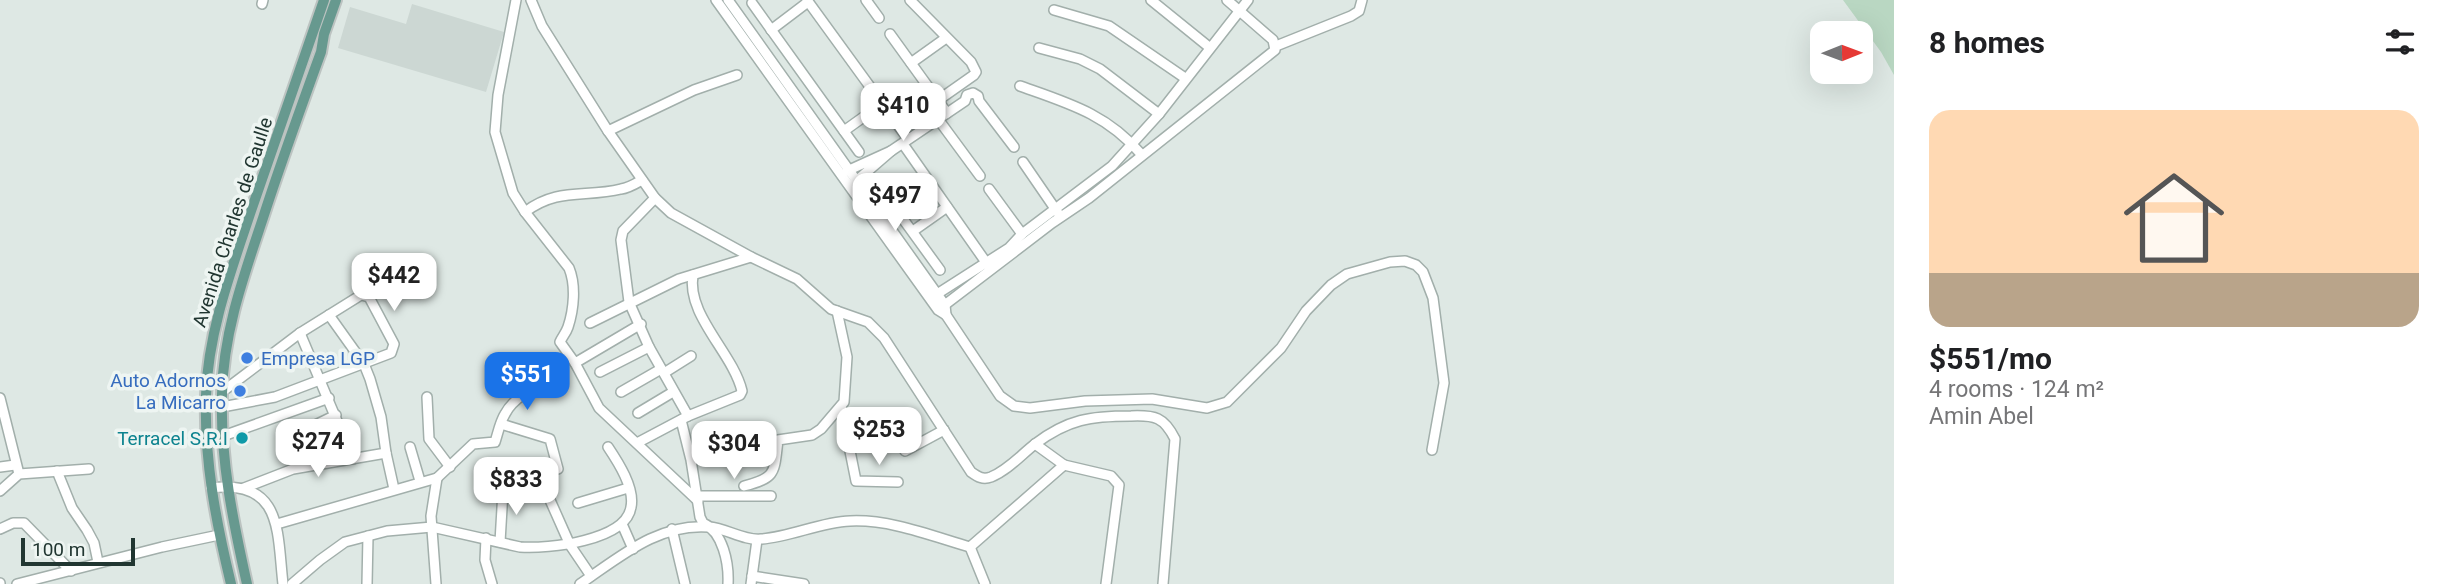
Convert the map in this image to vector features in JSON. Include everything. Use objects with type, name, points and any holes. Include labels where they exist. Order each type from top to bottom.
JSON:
[{"type":"main road","name":"Avenida Charles de Gaulle","points":[[231,584],[219,536],[208,461],[206,394],[211,345],[227,282],[324,0]]},
{"type":"main road","name":"Avenida Charles de Gaulle","points":[[247,584],[227,486],[222,407],[226,345],[241,284],[321,52],[335,0]]},
{"type":"street","points":[[516,0],[498,95],[495,132],[513,192],[572,275],[573,296],[569,325],[560,342],[575,363],[599,408],[697,498],[771,496]]},
{"type":"street","points":[[531,0],[542,26],[608,131],[655,198],[671,213],[797,279],[808,286],[821,302],[876,328],[971,472],[984,478],[993,476],[1035,444],[1073,421],[1103,416],[1148,415],[1163,420],[1175,439],[1163,584]]},
{"type":"street","points":[[866,0],[879,18]]},
{"type":"street","points":[[900,127],[976,72],[971,62],[910,0]]},
{"type":"street","points":[[1151,0],[1209,47]]},
{"type":"street","points":[[1227,0],[1240,9],[1276,46]]},
{"type":"street","points":[[933,296],[989,267],[1096,180],[1159,114],[1248,0]]},
{"type":"street","points":[[943,310],[1022,234],[1089,198],[1141,154],[1262,62],[1276,46],[1351,16],[1359,11],[1363,0]]},
{"type":"street","points":[[771,30],[808,1],[900,127],[947,207],[989,267]]},
{"type":"street","points":[[726,2],[943,310],[1000,396],[1014,406],[1030,408],[1085,401],[1152,399],[1208,408],[1227,402],[1282,348],[1306,311],[1331,285],[1348,274],[1390,262],[1405,261],[1416,265],[1423,272],[1433,298],[1444,383],[1433,450]]},
{"type":"street","points":[[752,3],[859,152]]},
{"type":"street","points":[[1054,10],[1109,26],[1185,78]]},
{"type":"street","points":[[890,34],[938,101],[942,116],[980,176]]},
{"type":"street","points":[[911,63],[946,38]]},
{"type":"street","points":[[1040,48],[1080,59],[1100,69],[1159,114]]},
{"type":"street","points":[[608,131],[694,90],[737,75]]},
{"type":"street","points":[[1020,86],[1082,108],[1133,144],[1141,154]]},
{"type":"street","points":[[853,183],[891,151],[973,93],[978,96],[1014,147]]},
{"type":"street","points":[[844,131],[883,103]]},
{"type":"street","points":[[845,172],[891,151]]},
{"type":"street","points":[[1023,162],[1058,213]]},
{"type":"street","points":[[874,179],[940,270]]},
{"type":"street","points":[[525,212],[564,194],[620,190],[642,180]]},
{"type":"street","points":[[989,189],[1022,234]]},
{"type":"street","points":[[655,198],[623,231],[621,237],[629,302],[684,418],[703,523],[757,540],[849,520],[878,523],[970,547]]},
{"type":"street","points":[[913,231],[947,207]]},
{"type":"street","points":[[590,323],[629,302],[693,275],[751,257]]},
{"type":"street","points":[[637,443],[684,418],[740,395],[742,391],[735,371],[701,312],[691,286],[693,275]]},
{"type":"street","points":[[222,392],[300,333],[361,295],[367,296],[394,344],[391,353],[275,397],[222,407]]},
{"type":"street","points":[[744,486],[765,481],[771,475],[778,440],[812,435],[821,429],[844,402],[847,357],[837,311]]},
{"type":"street","points":[[329,315],[364,364],[377,401],[394,489]]},
{"type":"street","points":[[575,363],[641,324]]},
{"type":"street","points":[[300,333],[353,459]]},
{"type":"street","points":[[600,372],[649,347]]},
{"type":"street","points":[[621,392],[691,356]]},
{"type":"street","points":[[277,524],[437,478],[473,443],[495,442],[509,408],[531,389],[556,376]]},
{"type":"street","points":[[638,413],[673,392]]},
{"type":"street","points":[[427,397],[429,439],[450,467]]},
{"type":"street","points":[[0,398],[17,470]]},
{"type":"street","points":[[223,436],[329,398]]},
{"type":"street","points":[[841,406],[856,481],[898,482]]},
{"type":"street","points":[[301,432],[336,415]]},
{"type":"street","points":[[501,424],[550,439],[558,469]]},
{"type":"street","points":[[905,451],[944,430]]},
{"type":"street","points":[[1035,444],[1064,466],[1111,476],[1119,485],[1106,584]]},
{"type":"street","points":[[410,447],[420,481]]},
{"type":"street","points":[[292,584],[342,544],[403,529],[432,527],[524,548],[570,545],[622,524],[632,506],[623,469],[608,447]]},
{"type":"street","points":[[244,488],[286,471],[386,453]]},
{"type":"street","points":[[970,547],[1064,466]]},
{"type":"street","points":[[0,467],[57,471],[89,469]]},
{"type":"street","points":[[0,491],[17,470]]},
{"type":"street","points":[[57,471],[72,509],[94,543],[98,562]]},
{"type":"street","points":[[436,584],[432,500],[437,478]]},
{"type":"street","points":[[211,488],[244,488],[266,502],[277,524],[284,584]]},
{"type":"street","points":[[578,503],[628,488]]},
{"type":"street","points":[[500,542],[503,491]]},
{"type":"street","points":[[550,500],[570,545],[591,576]]},
{"type":"street","points":[[0,529],[13,523],[24,523],[71,571]]},
{"type":"street","points":[[622,524],[633,549]]},
{"type":"street","points":[[580,584],[653,537],[672,529],[712,527]]},
{"type":"street","points":[[712,527],[725,555],[729,584]]},
{"type":"street","points":[[672,529],[685,584]]},
{"type":"street","points":[[17,584],[98,562],[219,536]]},
{"type":"street","points":[[367,584],[368,536]]},
{"type":"street","points":[[486,538],[485,560],[492,584]]},
{"type":"street","points":[[757,540],[752,580],[804,584]]},
{"type":"street","points":[[970,547],[985,584]]},
{"type":"shaded area","points":[[412,4],[504,32],[486,92],[338,48],[350,7],[406,24]]},
{"type":"green space","points":[[1843,0],[1894,0],[1894,75],[1873,41],[1873,21],[1858,21]]},
{"type":"place","name":"Empresa LGP","points":[[247,358]]},
{"type":"place","name":"Auto Adornos La Micarro","points":[[240,391]]},
{"type":"place","name":"Terracel S.R.I","points":[[242,438]]}]
